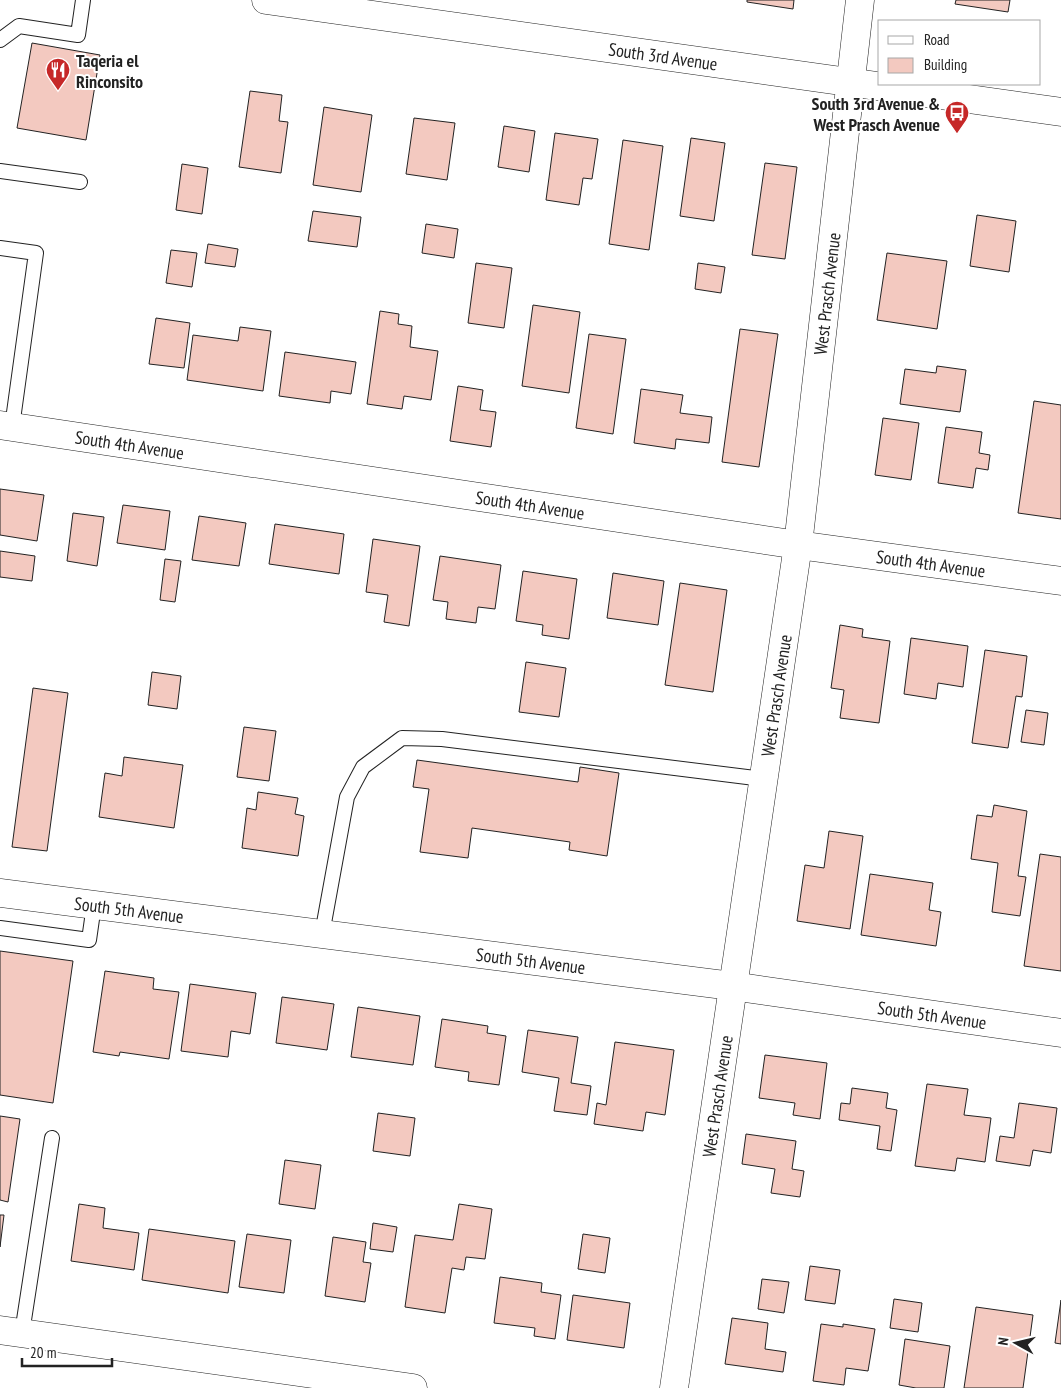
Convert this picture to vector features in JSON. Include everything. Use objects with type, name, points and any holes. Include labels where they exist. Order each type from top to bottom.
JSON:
[{"type":"street","name":"South 3rd Avenue","points":[[266,0],[1061,112]]},
{"type":"street","name":"West Prasch Avenue","points":[[674,1388],[798,545],[860,0]]},
{"type":"street","name":"South 4th Avenue","points":[[6,426],[798,545],[1061,581]]},
{"type":"street","name":"South 5th Avenue","points":[[0,894],[732,986],[1061,1032]]},
{"type":"street","points":[[11,1331],[413,1388]]},
{"type":"lane","points":[[0,40],[19,26],[78,35],[83,0]]},
{"type":"lane","points":[[0,171],[80,182]]},
{"type":"lane","points":[[0,248],[36,254],[6,426]]},
{"type":"lane","points":[[322,934],[347,797],[363,767],[402,738],[442,739],[763,778]]},
{"type":"lane","points":[[0,928],[89,940],[94,906]]},
{"type":"lane","points":[[11,1331],[52,1138]]},
{"type":"building","points":[[747,0],[794,0],[793,9],[747,2]]},
{"type":"building","points":[[956,0],[1010,0],[1008,12],[955,4]]},
{"type":"building","name":"Taqeria el Rinconsito","points":[[32,43],[100,55],[86,140],[17,128]]},
{"type":"building","points":[[250,91],[282,95],[279,121],[288,122],[281,173],[239,167]]},
{"type":"building","points":[[324,107],[372,115],[361,192],[313,185]]},
{"type":"building","points":[[414,118],[455,123],[447,180],[406,174]]},
{"type":"building","points":[[504,126],[535,131],[529,172],[498,167]]},
{"type":"building","points":[[555,133],[598,139],[592,179],[583,178],[579,205],[546,200]]},
{"type":"building","points":[[691,138],[725,143],[714,221],[680,216]]},
{"type":"building","points":[[623,140],[663,146],[649,250],[609,244]]},
{"type":"building","points":[[765,163],[797,167],[785,259],[752,255]]},
{"type":"building","points":[[182,164],[208,168],[202,214],[176,210]]},
{"type":"building","points":[[313,211],[361,217],[357,247],[308,241]]},
{"type":"building","points":[[977,215],[1016,221],[1009,272],[970,266]]},
{"type":"building","points":[[426,224],[458,229],[454,258],[422,253]]},
{"type":"building","points":[[208,244],[238,249],[235,267],[205,263]]},
{"type":"building","points":[[171,250],[197,253],[192,287],[166,283]]},
{"type":"building","points":[[887,253],[947,261],[937,329],[877,320]]},
{"type":"building","points":[[476,263],[512,268],[504,328],[468,323]]},
{"type":"building","points":[[698,263],[725,267],[721,293],[695,289]]},
{"type":"building","points":[[533,305],[580,312],[569,393],[522,386]]},
{"type":"building","points":[[380,311],[399,314],[398,324],[412,326],[410,347],[438,351],[431,400],[404,396],[402,409],[367,404]]},
{"type":"building","points":[[156,318],[190,323],[184,368],[149,364]]},
{"type":"building","points":[[240,327],[271,331],[263,391],[187,380],[193,335],[238,341]]},
{"type":"building","points":[[740,329],[778,334],[759,467],[722,462]]},
{"type":"building","points":[[589,334],[626,339],[613,434],[576,428]]},
{"type":"building","points":[[285,352],[356,362],[351,394],[331,391],[330,403],[279,396]]},
{"type":"building","points":[[937,366],[966,370],[960,412],[900,404],[905,369],[936,373]]},
{"type":"building","points":[[458,386],[483,390],[480,410],[496,412],[491,447],[450,441]]},
{"type":"building","points":[[641,389],[683,395],[680,413],[712,417],[709,443],[676,439],[675,449],[634,443]]},
{"type":"building","points":[[1034,401],[1061,405],[1061,519],[1018,513]]},
{"type":"building","points":[[883,418],[919,423],[911,480],[875,475]]},
{"type":"building","points":[[946,427],[982,432],[979,453],[990,455],[988,470],[976,468],[973,488],[938,483]]},
{"type":"building","points":[[0,489],[44,495],[37,541],[0,535]]},
{"type":"building","points":[[123,505],[170,511],[165,550],[117,543]]},
{"type":"building","points":[[73,513],[104,517],[97,566],[67,561]]},
{"type":"building","points":[[199,516],[246,523],[239,566],[192,560]]},
{"type":"building","points":[[275,524],[344,534],[339,574],[269,564]]},
{"type":"building","points":[[373,539],[420,546],[409,626],[384,622],[388,595],[366,592]]},
{"type":"building","points":[[0,551],[35,556],[32,581],[0,577]]},
{"type":"building","points":[[440,556],[501,565],[495,609],[478,607],[476,623],[446,619],[448,602],[433,600]]},
{"type":"building","points":[[165,559],[181,561],[175,602],[160,600]]},
{"type":"building","points":[[523,571],[577,579],[569,639],[542,635],[543,625],[516,621]]},
{"type":"building","points":[[613,573],[664,581],[658,625],[607,618]]},
{"type":"building","points":[[680,583],[727,590],[713,692],[665,685]]},
{"type":"building","points":[[840,625],[863,629],[862,637],[890,641],[879,723],[840,718],[844,690],[831,688]]},
{"type":"building","points":[[911,638],[968,646],[963,687],[938,683],[936,699],[904,694]]},
{"type":"building","points":[[985,650],[1027,656],[1022,697],[1016,696],[1008,748],[972,743]]},
{"type":"building","points":[[526,662],[566,668],[559,717],[519,712]]},
{"type":"building","points":[[152,672],[181,676],[177,709],[148,705]]},
{"type":"building","points":[[33,688],[68,693],[47,851],[12,847]]},
{"type":"building","points":[[1026,710],[1048,713],[1044,745],[1021,742]]},
{"type":"building","points":[[244,727],[276,731],[269,781],[237,777]]},
{"type":"building","points":[[124,757],[183,765],[174,828],[99,817],[105,773],[122,776]]},
{"type":"building","points":[[417,760],[578,782],[580,767],[619,773],[607,856],[569,850],[570,842],[472,828],[468,858],[420,852],[429,789],[413,787]]},
{"type":"building","points":[[258,792],[298,798],[295,814],[304,816],[298,856],[242,848],[247,808],[256,810]]},
{"type":"building","points":[[994,805],[1027,811],[1018,876],[1026,877],[1020,916],[992,912],[998,863],[971,859],[977,815],[992,817]]},
{"type":"building","points":[[829,831],[863,836],[850,929],[797,921],[805,865],[824,868]]},
{"type":"building","points":[[1040,854],[1061,857],[1061,971],[1024,966]]},
{"type":"building","points":[[870,874],[933,883],[929,910],[941,912],[936,946],[861,935]]},
{"type":"building","points":[[0,951],[73,961],[53,1103],[0,1095]]},
{"type":"building","points":[[105,971],[154,978],[153,989],[179,992],[169,1059],[120,1052],[119,1056],[93,1052]]},
{"type":"building","points":[[190,984],[256,993],[250,1034],[231,1031],[228,1057],[181,1051]]},
{"type":"building","points":[[282,997],[334,1004],[327,1050],[276,1043]]},
{"type":"building","points":[[358,1007],[420,1016],[413,1065],[351,1057]]},
{"type":"building","points":[[442,1019],[488,1026],[487,1033],[506,1036],[499,1085],[468,1081],[469,1072],[435,1067]]},
{"type":"building","points":[[528,1030],[578,1037],[571,1083],[591,1086],[587,1115],[554,1111],[559,1078],[522,1072]]},
{"type":"building","points":[[615,1042],[674,1050],[665,1115],[646,1112],[643,1131],[594,1124],[597,1103],[606,1105]]},
{"type":"building","points":[[765,1055],[827,1063],[820,1119],[793,1115],[795,1103],[759,1098]]},
{"type":"building","points":[[927,1084],[968,1089],[964,1115],[991,1118],[985,1162],[957,1158],[955,1171],[915,1166]]},
{"type":"building","points":[[852,1088],[888,1093],[886,1108],[897,1110],[891,1151],[877,1149],[880,1126],[839,1120],[841,1103],[850,1104]]},
{"type":"building","points":[[1019,1103],[1057,1108],[1051,1153],[1033,1150],[1030,1166],[996,1161],[1000,1136],[1014,1138]]},
{"type":"building","points":[[378,1113],[415,1118],[410,1156],[373,1151]]},
{"type":"building","points":[[0,1116],[20,1119],[8,1202],[0,1200]]},
{"type":"building","points":[[746,1134],[796,1141],[792,1169],[804,1171],[800,1197],[771,1193],[775,1169],[742,1164]]},
{"type":"building","points":[[285,1160],[321,1165],[315,1209],[279,1204]]},
{"type":"building","points":[[79,1204],[105,1208],[103,1228],[139,1233],[134,1270],[71,1261]]},
{"type":"building","points":[[459,1204],[492,1209],[485,1259],[466,1257],[464,1270],[452,1268],[445,1313],[405,1307],[415,1235],[453,1240]]},
{"type":"building","points":[[0,1215],[4,1215],[0,1247]]},
{"type":"building","points":[[373,1223],[397,1227],[393,1252],[370,1249]]},
{"type":"building","points":[[149,1229],[235,1241],[228,1293],[142,1280]]},
{"type":"building","points":[[247,1234],[291,1240],[284,1293],[239,1287]]},
{"type":"building","points":[[583,1234],[610,1238],[605,1273],[578,1269]]},
{"type":"building","points":[[333,1237],[366,1242],[363,1262],[371,1263],[365,1302],[325,1296]]},
{"type":"building","points":[[810,1266],[840,1270],[835,1304],[805,1300]]},
{"type":"building","points":[[500,1277],[542,1283],[541,1292],[561,1295],[555,1339],[534,1336],[535,1328],[494,1323]]},
{"type":"building","points":[[762,1279],[789,1282],[784,1313],[758,1309]]},
{"type":"building","points":[[573,1295],[630,1303],[624,1348],[567,1340]]},
{"type":"building","points":[[894,1299],[922,1303],[918,1332],[890,1328]]},
{"type":"building","points":[[1061,1300],[1061,1344],[1055,1343]]},
{"type":"building","points":[[976,1307],[1033,1315],[1023,1388],[964,1388]]},
{"type":"building","points":[[732,1318],[768,1323],[765,1349],[786,1352],[783,1372],[725,1364]]},
{"type":"building","points":[[821,1324],[843,1327],[843,1324],[875,1329],[868,1371],[846,1368],[844,1385],[813,1381]]},
{"type":"building","points":[[905,1339],[950,1346],[944,1388],[916,1388],[899,1385]]},
{"type":"place","name":"Taqeria el Rinconsito","points":[[58,91]]},
{"type":"place","name":"South 3rd Avenue & West Prasch Avenue","points":[[957,134]]}]
